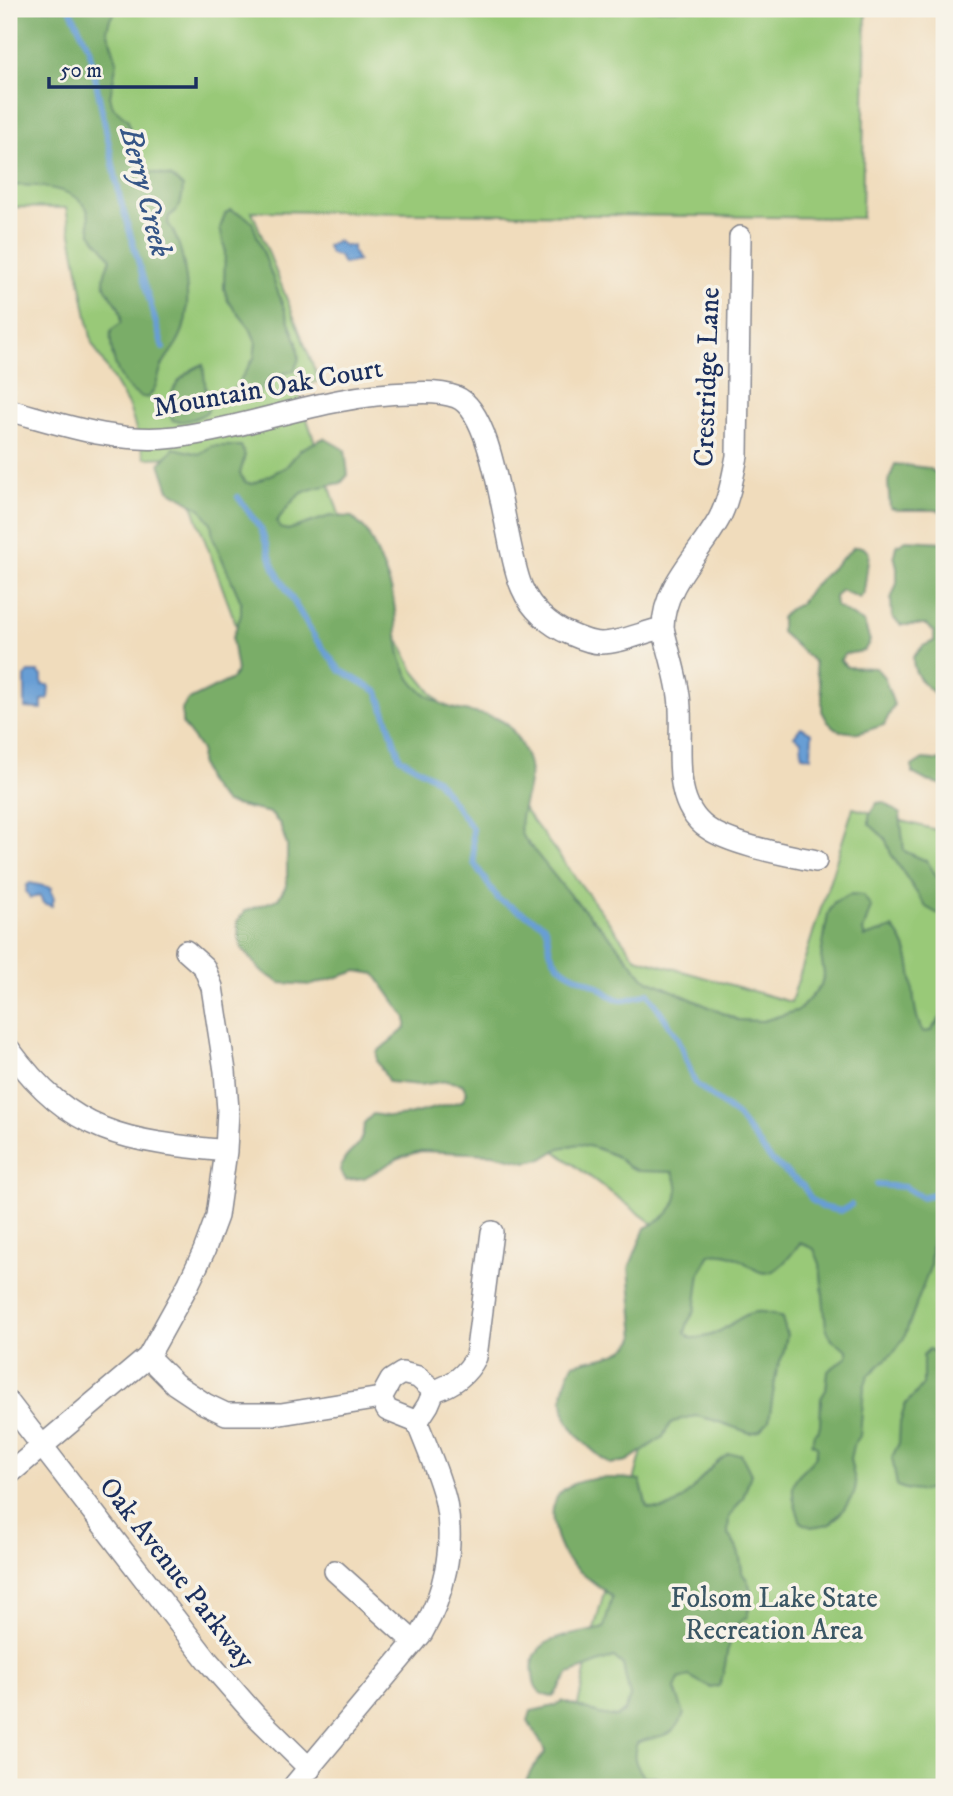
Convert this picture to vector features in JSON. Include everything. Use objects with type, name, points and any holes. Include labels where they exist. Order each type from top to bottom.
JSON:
[{"type":"street","name":"Crestridge Lane","points":[[740,237],[737,456],[733,478],[720,517],[671,592],[663,612],[663,628],[679,695],[683,791],[697,818],[708,829],[731,839],[816,861]]},
{"type":"street","name":"Mountain Oak Court","points":[[9,410],[85,432],[141,439],[186,435],[376,393],[422,392],[457,397],[474,410],[482,427],[522,588],[545,620],[578,638],[601,643],[663,628]]},
{"type":"street","points":[[9,1474],[148,1357],[204,1251],[217,1216],[226,1151],[228,1110],[225,1071],[212,987],[204,967],[187,951]]},
{"type":"street","points":[[9,1049],[25,1071],[46,1092],[70,1111],[96,1126],[153,1144],[226,1151]]},
{"type":"street","points":[[417,1422],[434,1391],[459,1379],[471,1368],[476,1357],[492,1232]]},
{"type":"street","points":[[148,1357],[175,1384],[226,1414],[281,1414],[381,1398]]},
{"type":"street","points":[[381,1398],[391,1380],[402,1373],[418,1377],[434,1391]]},
{"type":"street","points":[[293,1787],[414,1642],[435,1612],[442,1588],[449,1528],[446,1503],[417,1422],[387,1410],[381,1398]]},
{"type":"street","name":"Oak Avenue Parkway","points":[[9,1404],[206,1660],[255,1715],[310,1769]]},
{"type":"street","points":[[335,1571],[414,1642]]},
{"type":"green space","name":"Folsom Lake State Recreation Area","points":[[9,9],[866,9],[862,218],[252,211],[319,381],[297,389],[344,529],[414,671],[496,772],[636,958],[791,1002],[853,808],[944,832],[944,1787],[561,1787],[593,1633],[695,1255],[496,1107],[247,654],[177,457],[145,458],[129,407],[92,343],[66,208],[9,207]]},
{"type":"green space","points":[[9,9],[118,9],[110,19],[107,30],[117,61],[110,97],[113,107],[128,120],[135,158],[147,171],[172,177],[183,187],[180,204],[169,216],[168,223],[183,263],[187,311],[178,341],[163,364],[156,386],[148,398],[130,389],[123,381],[114,361],[111,330],[121,323],[121,313],[104,280],[111,259],[91,233],[88,212],[83,204],[65,192],[53,189],[9,186]]},
{"type":"green space","points":[[230,210],[252,222],[297,343],[299,359],[294,371],[271,377],[257,395],[249,399],[236,395],[233,391],[254,358],[256,342],[250,328],[228,301],[224,288],[225,249],[220,228],[225,214]]},
{"type":"green space","points":[[203,364],[208,411],[191,420],[172,420],[172,393],[187,373]]},
{"type":"green space","points":[[324,438],[345,450],[348,475],[341,483],[310,490],[298,496],[277,521],[280,528],[288,530],[330,516],[352,517],[367,532],[392,591],[401,659],[411,680],[443,704],[497,718],[511,728],[527,758],[530,774],[521,817],[521,834],[569,894],[644,978],[738,1020],[763,1021],[799,1010],[821,986],[824,973],[821,956],[828,914],[834,902],[850,894],[863,895],[871,907],[863,931],[865,937],[893,928],[902,940],[910,966],[915,1007],[923,1032],[930,1031],[941,1017],[944,1000],[944,1226],[932,1239],[930,1267],[904,1338],[895,1351],[868,1376],[864,1388],[860,1436],[853,1446],[850,1459],[856,1485],[854,1494],[830,1524],[811,1527],[801,1522],[793,1492],[797,1477],[817,1453],[817,1446],[812,1443],[814,1433],[820,1425],[821,1398],[826,1390],[828,1371],[847,1357],[847,1350],[832,1340],[826,1328],[820,1264],[814,1249],[800,1243],[785,1262],[774,1271],[764,1273],[738,1258],[726,1254],[710,1254],[700,1273],[695,1311],[685,1333],[691,1338],[706,1337],[756,1312],[782,1318],[787,1335],[777,1368],[769,1421],[759,1431],[750,1433],[696,1416],[681,1419],[669,1425],[663,1437],[627,1461],[610,1464],[585,1444],[568,1422],[563,1396],[566,1381],[573,1364],[616,1354],[630,1345],[635,1338],[629,1268],[645,1228],[661,1219],[673,1207],[677,1182],[673,1172],[638,1171],[616,1156],[579,1144],[560,1148],[542,1159],[527,1162],[493,1154],[421,1151],[401,1157],[364,1178],[346,1180],[340,1170],[342,1163],[361,1140],[364,1123],[373,1114],[391,1117],[408,1115],[462,1101],[467,1092],[462,1084],[446,1081],[420,1085],[389,1082],[377,1061],[377,1052],[406,1028],[406,1018],[375,974],[357,971],[312,985],[280,983],[261,971],[241,947],[237,922],[245,911],[278,899],[287,884],[287,846],[280,824],[270,813],[226,803],[216,793],[206,780],[200,762],[201,750],[182,723],[182,709],[187,701],[232,679],[237,671],[232,639],[241,615],[241,602],[213,538],[211,523],[201,509],[169,490],[160,463],[174,448],[199,454],[212,446],[241,446],[245,455],[240,474],[245,482],[252,484],[286,467],[301,449]]},
{"type":"green space","points":[[895,464],[928,468],[944,478],[944,512],[890,508],[888,483]]},
{"type":"green space","points":[[906,540],[944,542],[944,700],[922,682],[913,664],[913,657],[923,646],[934,641],[934,632],[926,625],[901,625],[892,617],[891,599],[897,583],[894,555],[896,546]]},
{"type":"green space","points":[[854,547],[863,547],[869,553],[864,592],[860,598],[841,590],[835,597],[836,606],[864,623],[870,641],[864,651],[845,654],[840,660],[847,667],[876,668],[884,677],[894,705],[884,725],[859,733],[840,731],[828,722],[822,711],[822,693],[814,662],[781,632],[781,618],[788,610],[800,604],[811,588]]},
{"type":"green space","points":[[923,759],[944,761],[944,785],[927,781],[912,773],[912,766]]},
{"type":"green space","points":[[884,802],[900,814],[904,851],[927,861],[937,877],[944,882],[944,914],[940,915],[926,907],[891,854],[885,838],[869,824],[869,816],[877,803]]},
{"type":"green space","points":[[929,1349],[937,1354],[943,1364],[944,1421],[939,1428],[939,1442],[944,1451],[944,1485],[915,1491],[897,1486],[892,1457],[899,1443],[900,1423],[905,1405],[923,1385],[923,1355]]},
{"type":"green space","points":[[729,1454],[741,1454],[751,1474],[743,1498],[729,1517],[728,1535],[736,1547],[743,1574],[749,1585],[750,1603],[747,1617],[731,1632],[719,1686],[711,1688],[689,1676],[679,1679],[675,1689],[684,1714],[680,1722],[665,1735],[637,1743],[635,1756],[644,1776],[656,1776],[670,1784],[670,1787],[523,1787],[532,1769],[545,1753],[528,1721],[531,1711],[554,1706],[562,1701],[616,1717],[625,1711],[630,1697],[623,1665],[614,1657],[569,1674],[553,1697],[541,1692],[535,1685],[532,1666],[536,1654],[543,1646],[564,1636],[604,1628],[612,1597],[576,1569],[561,1550],[553,1522],[553,1506],[559,1494],[582,1481],[612,1478],[640,1480],[647,1507],[668,1508],[684,1498],[713,1466]]},
{"type":"water","points":[[337,241],[345,246],[353,246],[358,261],[343,264],[339,256],[330,254],[327,246]]},
{"type":"water","points":[[29,672],[38,672],[42,676],[42,685],[49,685],[48,699],[42,700],[42,709],[25,708],[25,677]]},
{"type":"water","points":[[801,727],[812,733],[811,757],[802,756],[801,741],[794,736]]},
{"type":"water","points":[[30,883],[52,888],[52,906],[43,903],[40,896],[30,898],[26,891]]},
{"type":"waterway","name":"Berry Creek","points":[[70,9],[89,48],[120,198],[163,348]]},
{"type":"waterway","points":[[238,497],[261,529],[274,568],[315,638],[340,670],[378,692],[400,758],[436,779],[472,828],[474,863],[498,899],[543,924],[552,955],[566,971],[621,1000],[648,993],[678,1038],[695,1083],[737,1116],[772,1161],[803,1186],[812,1200],[822,1207],[841,1211],[851,1205]]},
{"type":"waterway","points":[[877,1185],[905,1187],[921,1197],[944,1192]]}]
